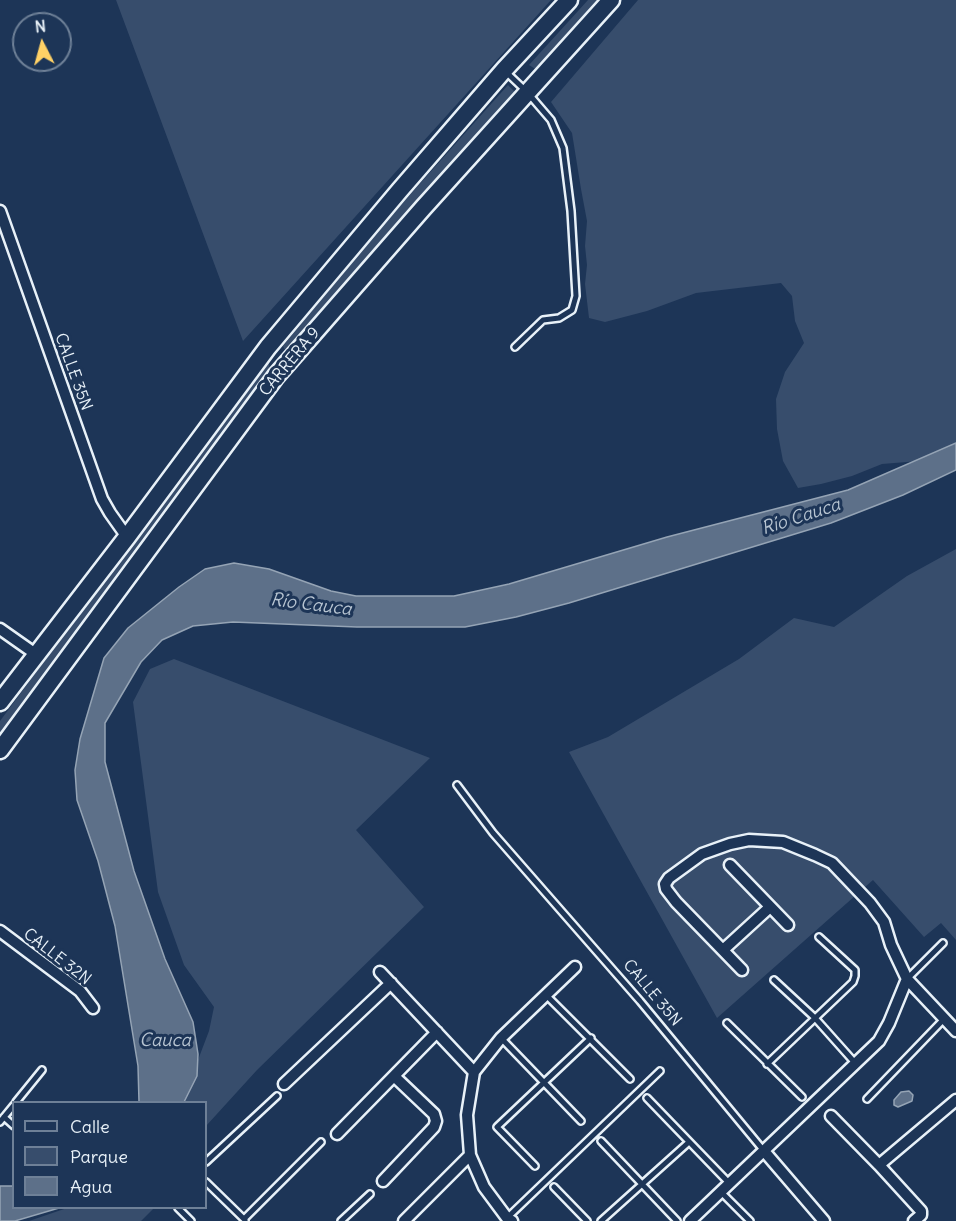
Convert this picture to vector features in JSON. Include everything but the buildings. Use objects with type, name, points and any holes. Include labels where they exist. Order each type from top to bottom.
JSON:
[{"type":"main road","name":"CARRERA 9","points":[[0,702],[127,537],[268,347],[504,70],[569,0]]},
{"type":"main road","name":"CARRERA 9","points":[[0,750],[276,376],[423,208],[611,0]]},
{"type":"main road","points":[[268,347],[274,350],[276,356],[276,376]]},
{"type":"street","name":"CALLE 35N","points":[[0,211],[102,499],[127,537]]},
{"type":"street","points":[[0,629],[37,656]]},
{"type":"street","points":[[742,970],[676,902],[666,890],[665,884],[669,878],[702,854],[713,849],[748,840],[783,842],[832,863],[870,903],[884,922],[891,945],[907,979],[956,1031]]},
{"type":"street","points":[[730,865],[788,925]]},
{"type":"street","points":[[723,950],[771,908]]},
{"type":"street","name":"CALLE 32N","points":[[0,932],[80,990],[93,1008]]},
{"type":"street","points":[[508,1220],[484,1187],[470,1155],[467,1115],[474,1072],[501,1038],[575,967]]},
{"type":"street","points":[[380,972],[474,1072]]},
{"type":"street","points":[[690,1221],[879,1041],[907,979]]},
{"type":"street","points":[[284,1084],[391,983]]},
{"type":"street","points":[[337,1134],[437,1032]]},
{"type":"street","points":[[383,1181],[434,1127],[436,1121],[434,1114],[394,1076]]},
{"type":"street","points":[[879,1165],[956,1100]]},
{"type":"street","points":[[831,1116],[921,1211],[921,1215],[914,1221]]},
{"type":"street","name":"CALLE 35N","points":[[764,1151],[824,1221]]},
{"type":"street","points":[[404,1221],[470,1155]]},
{"type":"lane","points":[[504,70],[551,120],[563,148],[571,211],[576,296],[572,310],[559,318],[543,320],[515,347]]},
{"type":"lane","name":"CALLE 35N","points":[[457,785],[493,833],[640,1001],[764,1151]]},
{"type":"lane","points":[[767,1064],[853,982],[855,970],[819,937]]},
{"type":"lane","points":[[907,979],[943,943]]},
{"type":"lane","points":[[774,980],[815,1018],[856,1064]]},
{"type":"lane","points":[[546,995],[630,1079]]},
{"type":"lane","points":[[867,1099],[944,1019]]},
{"type":"lane","points":[[726,1023],[802,1097]]},
{"type":"lane","points":[[501,1038],[581,1121]]},
{"type":"lane","points":[[535,1166],[497,1127],[591,1038]]},
{"type":"lane","points":[[17,1101],[42,1070]]},
{"type":"lane","points":[[508,1220],[660,1071]]},
{"type":"lane","points":[[207,1161],[277,1096]]},
{"type":"lane","points":[[646,1098],[729,1184]]},
{"type":"lane","points":[[2,1120],[12,1108]]},
{"type":"lane","points":[[207,1183],[245,1220],[321,1142]]},
{"type":"lane","points":[[601,1142],[677,1221]]},
{"type":"lane","points":[[601,1221],[689,1142]]},
{"type":"lane","points":[[554,1186],[587,1221]]},
{"type":"lane","points":[[721,1192],[750,1221]]},
{"type":"lane","points":[[341,1221],[370,1194]]},
{"type":"lane","points":[[179,1209],[191,1221]]},
{"type":"green space","points":[[116,0],[551,0],[243,341]]},
{"type":"green space","points":[[588,0],[601,0],[537,70],[529,65]]},
{"type":"green space","points":[[638,0],[956,0],[956,443],[919,461],[882,464],[852,476],[798,488],[783,461],[777,429],[776,399],[785,372],[804,343],[795,321],[792,296],[781,283],[696,293],[647,311],[605,322],[589,318],[585,284],[587,221],[572,133],[551,102]]},
{"type":"green space","points":[[508,85],[517,94],[287,354],[283,346],[374,235]]},
{"type":"green space","points":[[268,359],[270,370],[0,738],[0,721]]},
{"type":"green space","points":[[956,549],[956,940],[941,923],[924,937],[873,880],[717,1018],[569,752],[608,737],[739,659],[794,618],[834,627],[907,576]]},
{"type":"green space","points":[[174,659],[430,758],[356,830],[424,907],[257,1070],[207,1125],[207,1101],[182,1101],[209,1031],[214,1007],[184,965],[158,892],[133,702],[150,669]]},
{"type":"green space","points":[[64,1209],[153,1209],[141,1221],[29,1221]]},
{"type":"water","name":"Cauca","points":[[956,443],[956,470],[903,495],[831,523],[516,617],[465,627],[357,627],[233,622],[193,626],[162,640],[141,662],[105,723],[105,762],[134,871],[165,959],[193,1022],[198,1054],[197,1076],[184,1101],[139,1101],[138,1066],[115,926],[98,861],[77,800],[75,770],[80,739],[104,658],[128,628],[205,569],[234,563],[269,569],[331,591],[356,596],[454,596],[509,584],[667,537],[848,490]]},
{"type":"water","points":[[909,1091],[913,1095],[912,1101],[898,1107],[894,1105],[894,1100],[901,1092]]},
{"type":"water","points":[[0,1186],[12,1186],[12,1209],[56,1209],[15,1221],[0,1221]]},
{"type":"water label","name":"Río Cauca","points":[[801,517]]},
{"type":"water label","name":"Río Cauca","points":[[311,605]]}]
